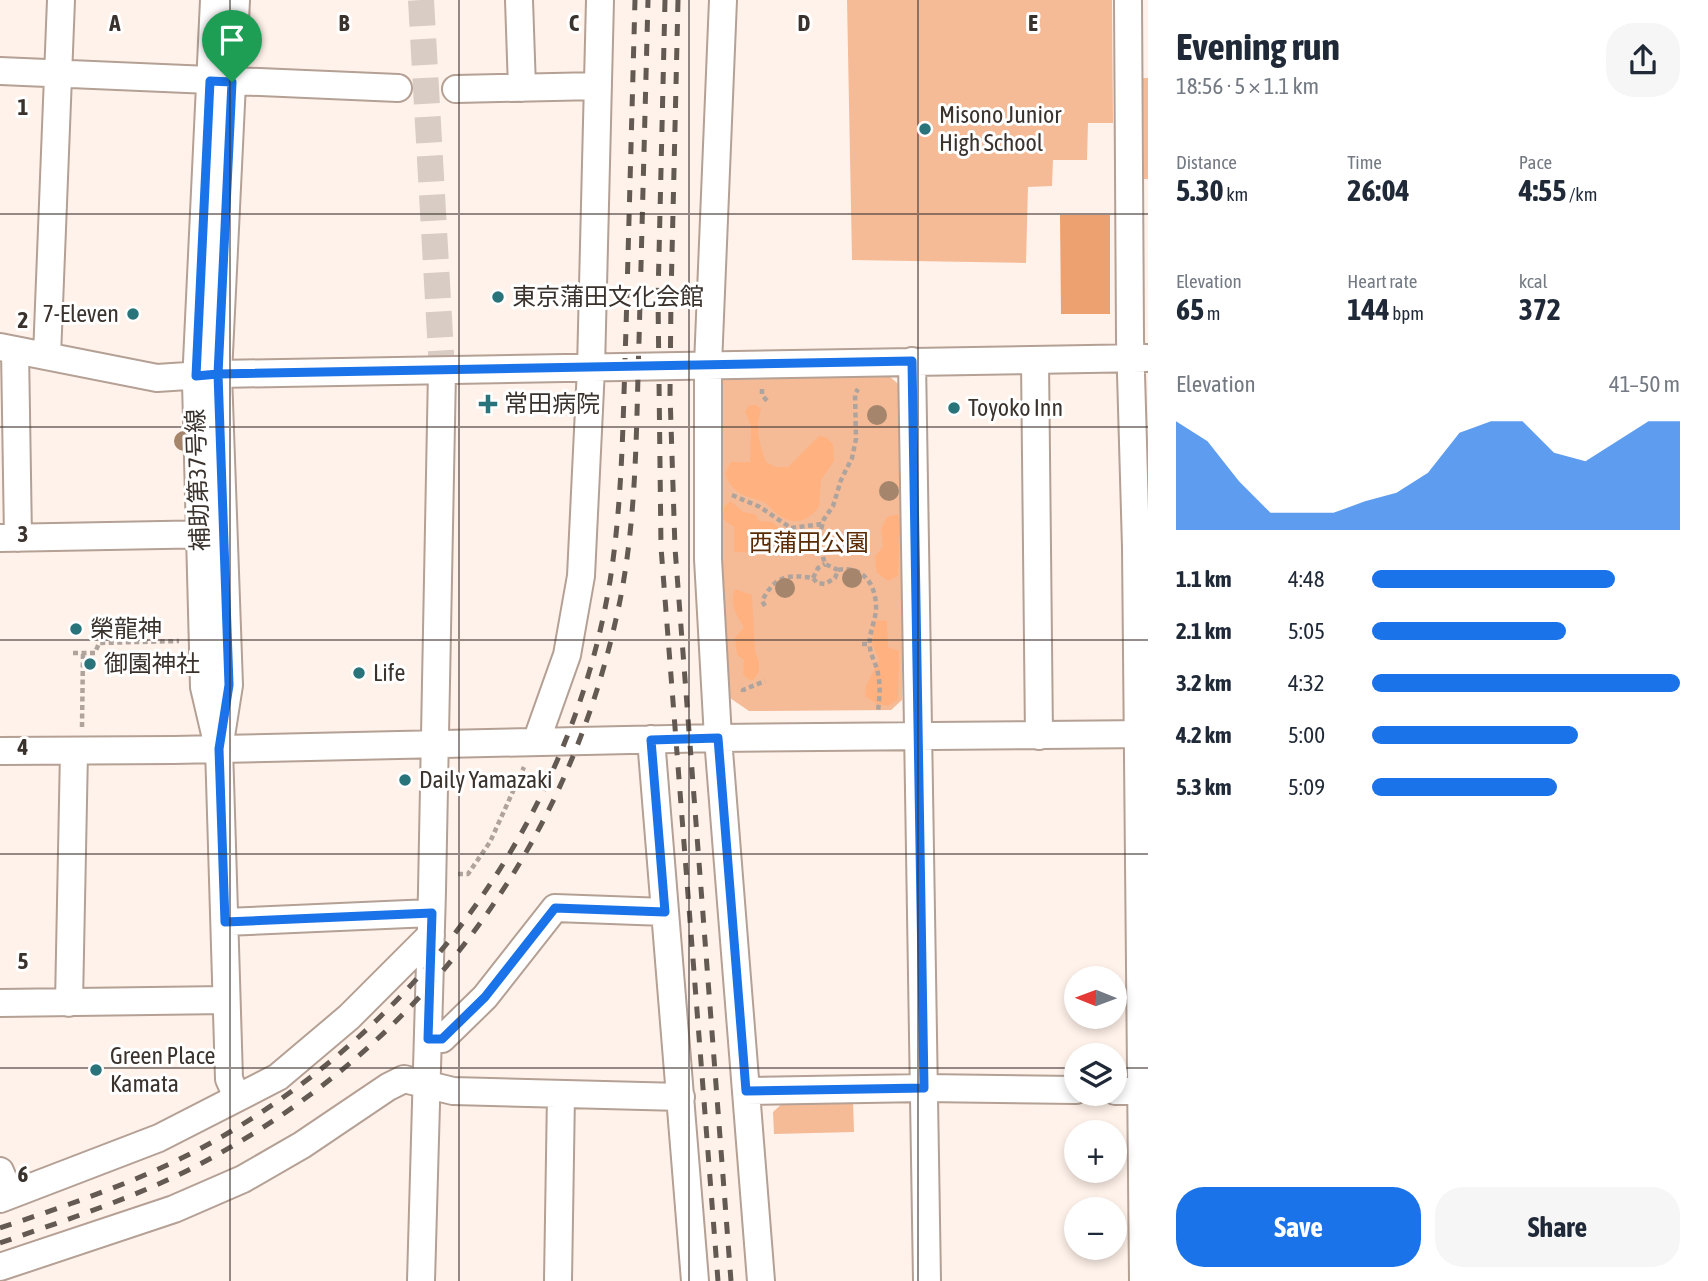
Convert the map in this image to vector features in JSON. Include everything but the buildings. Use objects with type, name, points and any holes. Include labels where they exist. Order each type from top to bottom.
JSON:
[{"type":"street","points":[[47,356],[61,0]]},
{"type":"street","name":"補助第37号線","points":[[214,0],[221,82],[207,375],[212,534],[204,687],[219,749],[229,1079],[237,1097]]},
{"type":"street","name":"補助第37号線","points":[[221,82],[236,0]]},
{"type":"street","points":[[519,0],[522,88]]},
{"type":"street","points":[[532,750],[567,655],[581,576],[592,368],[600,0]]},
{"type":"street","points":[[723,0],[708,365],[708,559],[718,738],[761,1281]]},
{"type":"street","points":[[1128,0],[1142,547],[1145,1091],[1143,1281]]},
{"type":"street","points":[[0,71],[398,88]]},
{"type":"street","points":[[456,89],[598,86]]},
{"type":"street","points":[[212,534],[9,538],[7,348],[157,378],[1139,358]]},
{"type":"street","points":[[912,361],[927,1281]]},
{"type":"street","points":[[1035,361],[1039,736]]},
{"type":"street","points":[[421,1281],[433,874],[442,371]]},
{"type":"street","points":[[0,751],[78,743],[219,749],[435,736],[532,750],[651,740],[718,738],[1143,734]]},
{"type":"street","points":[[651,740],[695,1281]]},
{"type":"street","points":[[69,1003],[78,743]]},
{"type":"street","points":[[428,1039],[442,1039],[485,997],[555,908],[665,912]]},
{"type":"street","points":[[225,922],[431,924]]},
{"type":"street","points":[[3,1188],[159,1138],[278,1077],[349,1017],[431,924]]},
{"type":"street","points":[[0,1003],[226,1000]]},
{"type":"street","points":[[0,1267],[174,1209],[243,1179],[302,1145],[404,1079],[453,1091],[681,1097]]},
{"type":"street","points":[[746,1091],[924,1088],[1064,1090]]},
{"type":"street","points":[[1127,1091],[1145,1091]]},
{"type":"street","points":[[558,1281],[561,1094]]},
{"type":"path","points":[[861,382],[855,394],[856,439],[818,540],[825,564],[838,570],[853,568],[860,571],[874,594],[876,613],[871,623],[869,644],[878,673],[878,718]]},
{"type":"path","points":[[762,383],[762,395],[769,403]]},
{"type":"path","points":[[730,494],[761,507],[791,528],[822,524]]},
{"type":"path","points":[[813,578],[818,568],[825,564]]},
{"type":"path","points":[[765,606],[762,601],[766,592],[780,579],[789,576],[813,578],[817,583],[831,583],[838,570]]},
{"type":"path","points":[[73,653],[95,653],[99,643],[184,641]]},
{"type":"path","points":[[862,644],[869,644]]},
{"type":"path","points":[[78,743],[83,653]]},
{"type":"path","points":[[742,702],[743,690],[765,681]]},
{"type":"path","points":[[433,874],[468,874],[489,842],[532,750]]},
{"type":"green space","points":[[847,0],[1112,0],[1113,123],[1088,123],[1087,160],[1053,160],[1052,186],[1028,187],[1026,263],[852,260]]},
{"type":"green space","points":[[1143,78],[1148,78],[1148,179],[1144,179]]},
{"type":"green space","name":"西蒲田公園","points":[[889,376],[903,388],[902,700],[891,710],[749,711],[727,696],[715,548],[715,389],[722,380]]},
{"type":"green space","points":[[785,1101],[853,1101],[854,1132],[774,1134],[773,1112]]},
{"type":"shaded area","points":[[1060,215],[1110,215],[1110,314],[1061,314]]},
{"type":"shaded area","points":[[750,405],[761,409],[758,423],[760,442],[766,462],[776,467],[788,467],[819,436],[826,437],[833,444],[834,461],[821,480],[819,507],[809,517],[799,521],[788,520],[764,502],[736,491],[728,481],[725,474],[731,462],[750,462],[751,426],[745,411]]},
{"type":"shaded area","points":[[731,501],[743,512],[755,514],[759,521],[773,522],[779,528],[779,541],[785,545],[785,550],[780,553],[734,552],[734,527],[723,519],[724,507]]},
{"type":"shaded area","points":[[898,514],[898,576],[888,581],[876,572],[875,556],[883,547],[881,529],[887,517]]},
{"type":"shaded area","points":[[735,589],[752,595],[755,651],[759,662],[759,672],[753,680],[747,679],[743,673],[744,660],[737,655],[735,638],[744,627],[733,604]]},
{"type":"shaded area","points":[[874,620],[887,621],[888,647],[899,651],[898,699],[888,706],[877,704],[865,696],[866,686],[879,660],[872,644]]},
{"type":"tunnel","points":[[421,0],[442,371]]},
{"type":"railway","points":[[0,1228],[145,1175],[192,1153],[271,1106],[344,1050],[410,986],[468,916],[518,839],[559,757],[590,671],[610,581],[622,455],[635,0]]},
{"type":"railway","points":[[0,1243],[128,1197],[202,1163],[279,1117],[350,1063],[414,1003],[470,937],[518,865],[559,788],[592,706],[616,619],[632,516],[648,0]]},
{"type":"railway","points":[[665,0],[658,297],[661,547],[718,1281]]},
{"type":"railway","points":[[678,0],[670,394],[675,548],[731,1281]]},
{"type":"place","name":"Misono Junior High School","points":[[925,129]]},
{"type":"place","name":"東京蒲田文化会館","points":[[498,297]]},
{"type":"place","name":"7-Eleven","points":[[133,314]]},
{"type":"place","name":"常田病院","points":[[488,404]]},
{"type":"place","name":"Toyoko Inn","points":[[954,408]]},
{"type":"place","name":"榮龍神","points":[[76,629]]},
{"type":"place","name":"御園神社","points":[[90,664]]},
{"type":"place","name":"Life","points":[[359,673]]},
{"type":"place","name":"Daily Yamazaki","points":[[405,780]]},
{"type":"place","name":"Green Place Kamata","points":[[96,1070]]},
{"type":"route","points":[[232,82],[210,81],[196,376],[218,374],[912,361],[924,1088],[746,1091],[718,738],[651,740],[665,912],[555,908],[485,997],[442,1039],[428,1039],[432,913],[225,922],[219,749],[229,685],[218,374],[232,82]]}]
